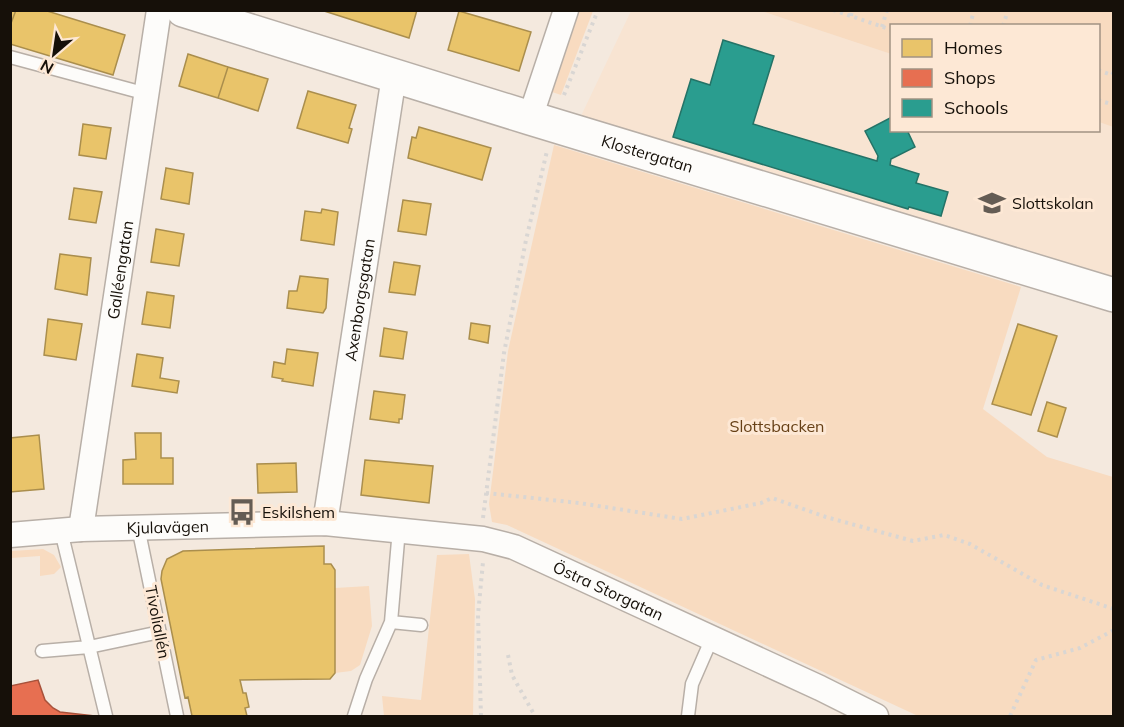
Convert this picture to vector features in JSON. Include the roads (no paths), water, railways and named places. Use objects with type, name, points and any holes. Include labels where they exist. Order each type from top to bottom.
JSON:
[{"type":"street","name":"Galléengatan","points":[[71,530],[113,307],[159,10]]},
{"type":"street","name":"Klostergatan","points":[[183,10],[541,122],[1113,295]]},
{"type":"street","points":[[541,122],[566,10]]},
{"type":"street","name":"Axenborgsgatan","points":[[325,523],[394,76]]},
{"type":"street","name":"Kjulavägen","points":[[10,535],[138,527],[325,523]]},
{"type":"street","name":"Östra Storgatan","points":[[325,523],[483,539],[514,547],[820,688],[876,717]]},
{"type":"lane","points":[[10,57],[147,94]]},
{"type":"lane","name":"Tivoliallén","points":[[138,527],[177,717]]},
{"type":"lane","points":[[354,717],[366,679],[391,621],[399,529]]},
{"type":"lane","points":[[71,530],[89,647],[106,717]]},
{"type":"lane","points":[[391,621],[421,625]]},
{"type":"lane","points":[[42,651],[89,647],[160,632]]},
{"type":"lane","points":[[688,717],[692,684],[712,638]]},
{"type":"place","name":"Slottskolan","points":[[992,203]]},
{"type":"place","name":"Eskilshem","points":[[242,512]]},
{"type":"park label","name":"Slottsbacken","points":[[777,426]]}]
